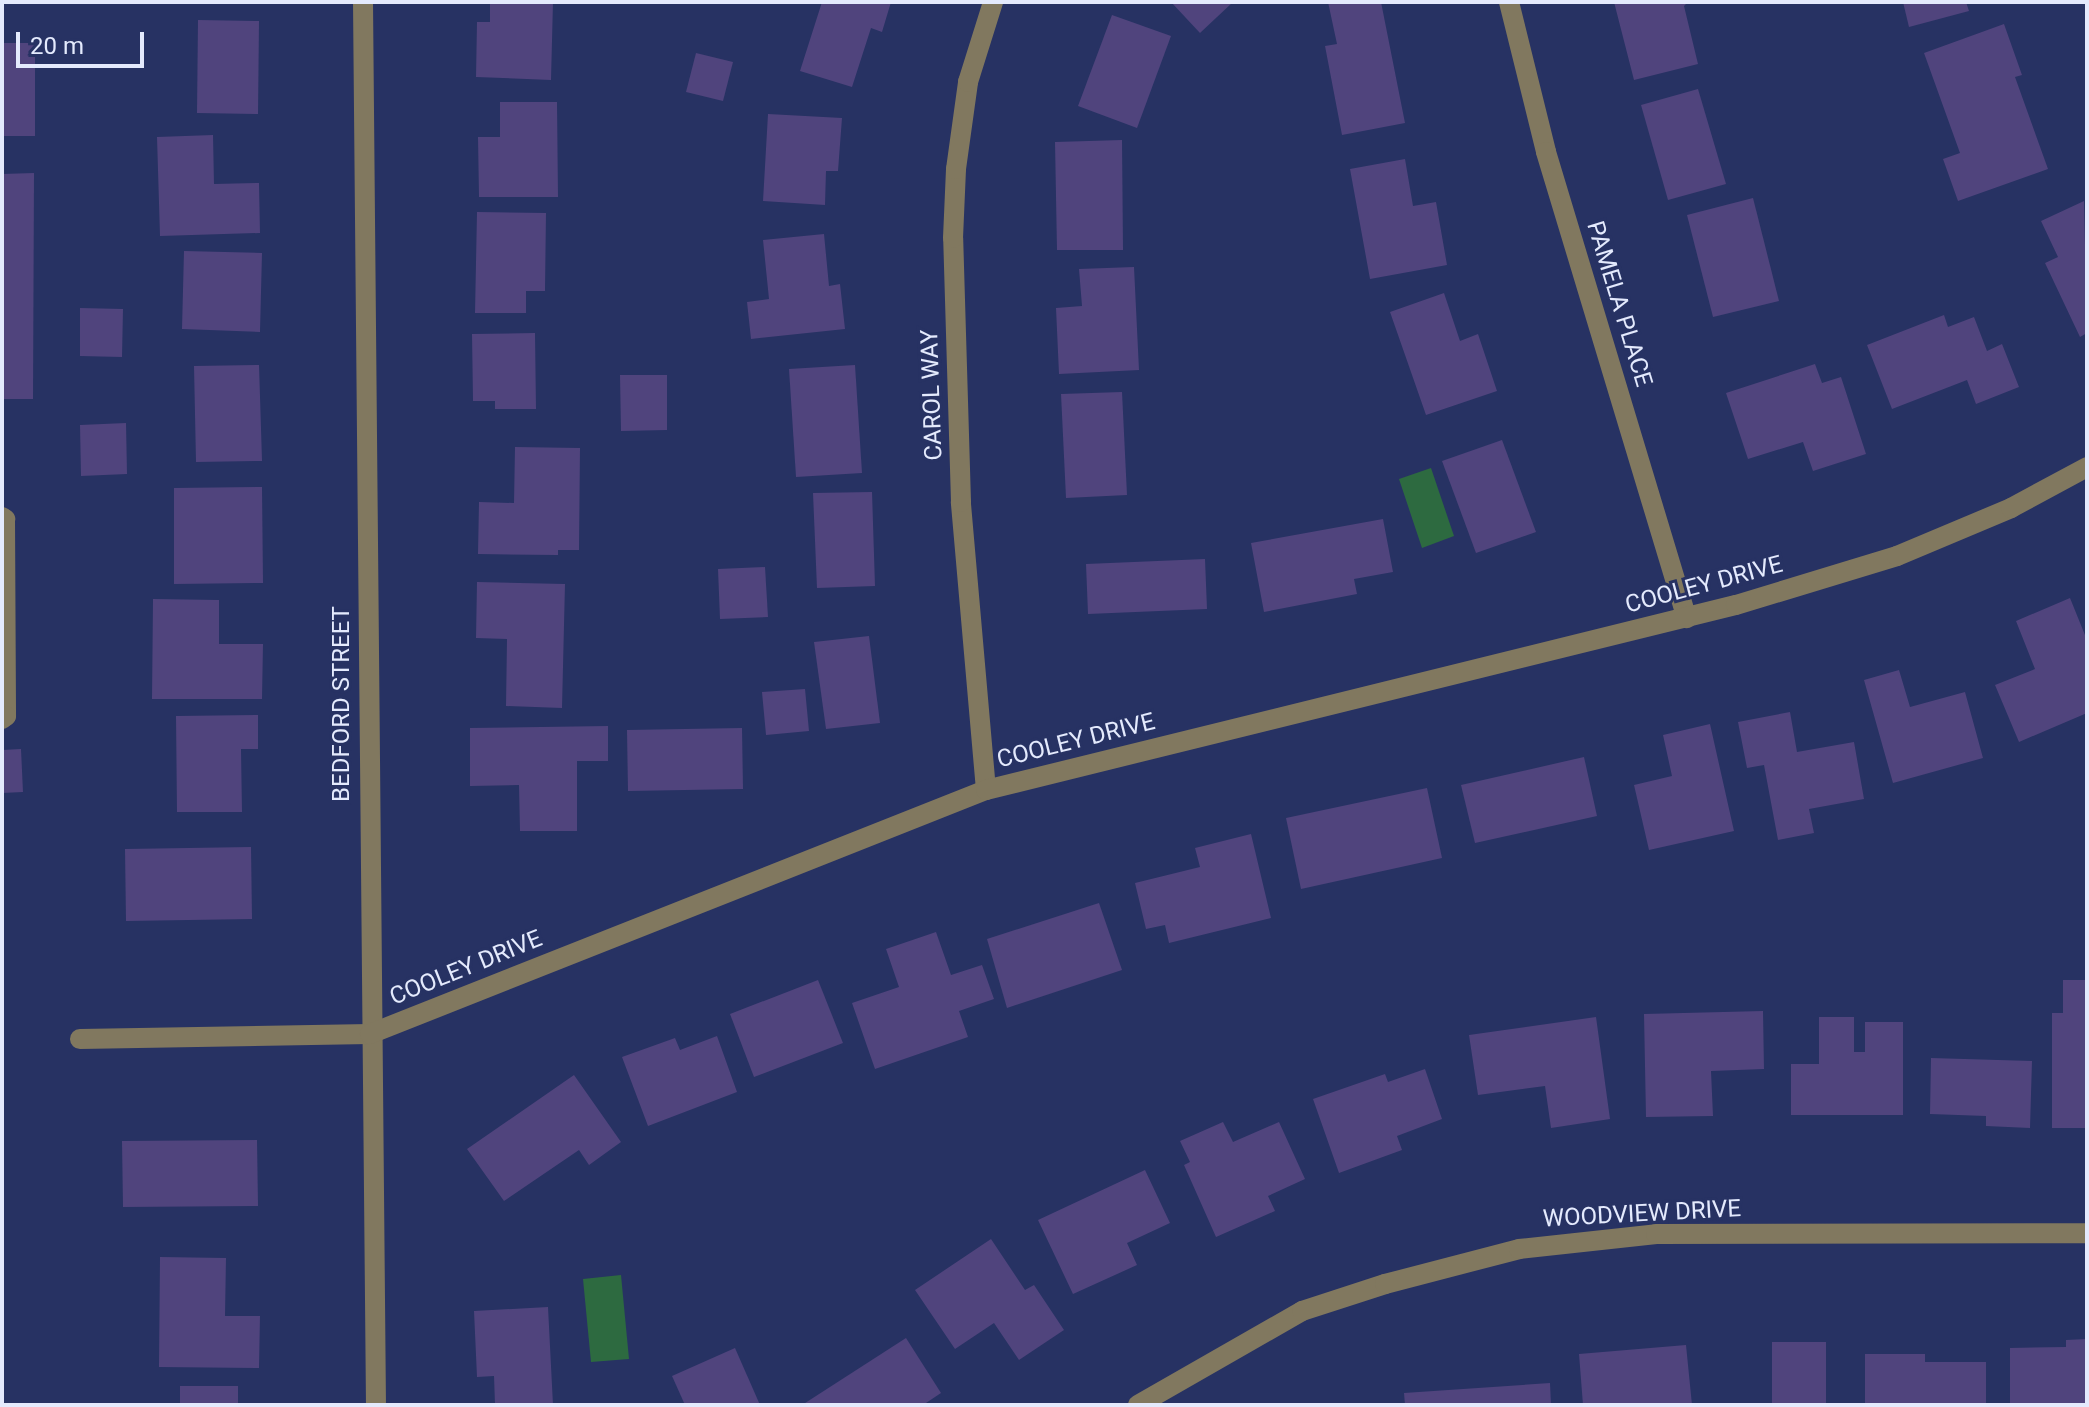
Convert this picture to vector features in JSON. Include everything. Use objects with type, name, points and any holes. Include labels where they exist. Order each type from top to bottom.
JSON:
[{"type":"street","name":"BEDFORD STREET","points":[[363,2],[370,1034],[376,1405]]},
{"type":"street","name":"CAROL WAY","points":[[986,790],[961,502],[953,238],[956,169],[968,82],[993,2]]},
{"type":"street","name":"PAMELA PLACE","points":[[1509,2],[1546,152],[1687,618]]},
{"type":"street","name":"COOLEY DRIVE","points":[[80,1039],[370,1034],[986,790],[1687,618],[1897,556],[2011,508],[2087,467]]},
{"type":"street","points":[[2,517],[5,519],[6,701],[6,716],[2,719]]},
{"type":"street","name":"WOODVIEW DRIVE","points":[[1138,1405],[1302,1311],[1385,1284],[1519,1249],[1656,1234],[2087,1233]]},
{"type":"shaded area","points":[[1431,468],[1454,536],[1422,548],[1399,479]]},
{"type":"shaded area","points":[[621,1275],[629,1359],[591,1362],[583,1279]]},
{"type":"building","points":[[490,2],[553,2],[551,80],[476,77],[477,22],[490,22]]},
{"type":"building","points":[[822,2],[891,2],[882,32],[871,28],[852,87],[800,71]]},
{"type":"building","points":[[1171,2],[1233,2],[1200,33]]},
{"type":"building","points":[[1328,2],[1381,2],[1405,123],[1342,135],[1325,46],[1337,44]]},
{"type":"building","points":[[1614,2],[1688,2],[1684,6],[1698,64],[1634,80]]},
{"type":"building","points":[[1903,2],[1966,2],[1969,11],[1909,27]]},
{"type":"building","points":[[1112,15],[1171,36],[1137,128],[1078,106]]},
{"type":"building","points":[[198,20],[259,21],[258,114],[197,113]]},
{"type":"building","points":[[2004,24],[2022,75],[2015,77],[2048,169],[1958,201],[1943,159],[1960,153],[1924,53]]},
{"type":"building","points":[[2,43],[35,43],[35,136],[2,136]]},
{"type":"building","points":[[696,53],[733,62],[723,101],[686,92]]},
{"type":"building","points":[[1698,89],[1726,184],[1668,200],[1641,105]]},
{"type":"building","points":[[500,102],[557,102],[558,197],[479,197],[478,137],[500,137]]},
{"type":"building","points":[[768,114],[842,118],[838,171],[826,171],[825,205],[763,201]]},
{"type":"building","points":[[213,135],[214,184],[259,183],[260,233],[160,236],[157,137]]},
{"type":"building","points":[[1122,140],[1123,250],[1057,250],[1055,142]]},
{"type":"building","points":[[1405,159],[1413,206],[1436,202],[1447,265],[1370,279],[1350,169]]},
{"type":"building","points":[[34,173],[33,399],[2,399],[2,174]]},
{"type":"building","points":[[1753,198],[1779,301],[1713,317],[1687,215]]},
{"type":"building","points":[[2084,201],[2087,333],[2080,337],[2045,263],[2058,257],[2041,221]]},
{"type":"building","points":[[477,212],[546,213],[545,291],[526,291],[526,313],[475,313]]},
{"type":"building","points":[[824,234],[829,286],[840,284],[845,329],[751,339],[747,302],[769,299],[763,240]]},
{"type":"building","points":[[184,251],[262,253],[260,332],[182,329]]},
{"type":"building","points":[[1134,267],[1139,370],[1059,374],[1056,308],[1082,306],[1079,269]]},
{"type":"building","points":[[1444,293],[1460,341],[1478,334],[1497,391],[1426,415],[1390,312]]},
{"type":"building","points":[[80,308],[123,309],[122,357],[80,356]]},
{"type":"building","points":[[1944,315],[1948,327],[1974,317],[1987,351],[2002,344],[2019,387],[1976,404],[1967,380],[1892,409],[1867,345]]},
{"type":"building","points":[[535,333],[536,409],[495,409],[495,401],[473,401],[472,334]]},
{"type":"building","points":[[1815,364],[1822,383],[1841,377],[1866,454],[1813,471],[1803,442],[1748,459],[1726,393]]},
{"type":"building","points":[[259,365],[262,461],[196,462],[194,366]]},
{"type":"building","points":[[855,365],[862,473],[796,477],[789,369]]},
{"type":"building","points":[[620,375],[667,375],[667,430],[621,431]]},
{"type":"building","points":[[1122,392],[1127,495],[1066,498],[1061,394]]},
{"type":"building","points":[[126,423],[127,474],[81,476],[80,425]]},
{"type":"building","points":[[1502,440],[1536,532],[1476,553],[1442,461]]},
{"type":"building","points":[[515,447],[580,448],[579,550],[558,550],[558,555],[478,554],[479,502],[514,503]]},
{"type":"building","points":[[262,487],[263,583],[174,584],[174,488]]},
{"type":"building","points":[[872,492],[875,586],[817,588],[813,493]]},
{"type":"building","points":[[1383,519],[1393,572],[1354,579],[1357,594],[1264,612],[1251,543]]},
{"type":"building","points":[[1205,559],[1207,609],[1088,614],[1086,564]]},
{"type":"building","points":[[765,567],[768,617],[720,619],[718,569]]},
{"type":"building","points":[[477,582],[565,584],[562,708],[506,706],[507,639],[476,638]]},
{"type":"building","points":[[2070,598],[2087,640],[2087,713],[2019,742],[1995,685],[2035,669],[2016,621]]},
{"type":"building","points":[[153,599],[219,600],[219,644],[263,644],[262,699],[152,699]]},
{"type":"building","points":[[869,636],[880,723],[826,729],[814,642]]},
{"type":"building","points":[[1899,670],[1910,707],[1965,692],[1983,758],[1893,783],[1864,680]]},
{"type":"building","points":[[805,689],[809,731],[766,735],[762,692]]},
{"type":"building","points":[[1790,712],[1797,752],[1854,742],[1864,799],[1809,809],[1814,833],[1778,840],[1764,765],[1747,768],[1738,722]]},
{"type":"building","points":[[258,715],[258,749],[241,749],[242,812],[177,812],[176,716]]},
{"type":"building","points":[[1710,724],[1734,831],[1649,850],[1634,785],[1672,776],[1663,735]]},
{"type":"building","points":[[608,726],[608,761],[577,761],[577,831],[520,831],[519,785],[470,786],[470,728]]},
{"type":"building","points":[[742,728],[743,789],[628,791],[627,730]]},
{"type":"building","points":[[21,749],[23,792],[2,793],[2,750]]},
{"type":"building","points":[[1584,757],[1597,816],[1475,843],[1461,785]]},
{"type":"building","points":[[1427,788],[1442,858],[1301,889],[1286,818]]},
{"type":"building","points":[[1251,834],[1271,918],[1169,943],[1165,925],[1146,929],[1135,883],[1200,867],[1195,848]]},
{"type":"building","points":[[251,847],[252,919],[126,921],[125,849]]},
{"type":"building","points":[[1099,903],[1122,970],[1007,1008],[987,939]]},
{"type":"building","points":[[936,932],[951,975],[982,965],[994,999],[959,1011],[968,1037],[875,1069],[852,1003],[899,987],[886,949]]},
{"type":"building","points":[[818,980],[843,1043],[754,1077],[730,1014]]},
{"type":"building","points":[[2063,980],[2087,980],[2087,1128],[2052,1128],[2052,1013],[2063,1013]]},
{"type":"building","points":[[1763,1011],[1764,1069],[1711,1071],[1713,1116],[1646,1117],[1644,1014]]},
{"type":"building","points":[[1596,1017],[1610,1119],[1551,1128],[1545,1086],[1478,1095],[1469,1035]]},
{"type":"building","points":[[1819,1017],[1854,1017],[1854,1052],[1865,1052],[1865,1022],[1903,1022],[1903,1115],[1791,1115],[1791,1064],[1819,1064]]},
{"type":"building","points":[[717,1036],[737,1092],[648,1126],[622,1057],[675,1038],[680,1050]]},
{"type":"building","points":[[1931,1058],[2032,1061],[2030,1128],[1986,1126],[1986,1116],[1930,1114]]},
{"type":"building","points":[[1425,1069],[1442,1119],[1397,1136],[1402,1150],[1339,1173],[1313,1099],[1385,1074],[1388,1082]]},
{"type":"building","points":[[574,1075],[621,1142],[589,1165],[579,1150],[504,1201],[467,1149]]},
{"type":"building","points":[[1223,1122],[1233,1142],[1279,1122],[1305,1179],[1268,1196],[1275,1211],[1216,1237],[1184,1165],[1190,1162],[1180,1141]]},
{"type":"building","points":[[257,1140],[258,1206],[123,1207],[122,1141]]},
{"type":"building","points":[[1145,1170],[1170,1223],[1127,1243],[1137,1265],[1073,1294],[1038,1220]]},
{"type":"building","points":[[991,1239],[1025,1290],[1034,1285],[1064,1330],[1019,1360],[994,1323],[955,1349],[915,1290]]},
{"type":"building","points":[[160,1257],[226,1258],[225,1316],[260,1316],[259,1368],[159,1367]]},
{"type":"building","points":[[548,1307],[553,1405],[495,1405],[494,1376],[477,1377],[474,1311]]},
{"type":"building","points":[[906,1338],[941,1393],[923,1405],[802,1405]]},
{"type":"building","points":[[2087,1339],[2087,1405],[2010,1405],[2010,1348],[2066,1347],[2066,1340]]},
{"type":"building","points":[[1772,1342],[1826,1342],[1826,1405],[1772,1405]]},
{"type":"building","points":[[1686,1345],[1692,1405],[1583,1405],[1579,1354]]},
{"type":"building","points":[[735,1348],[760,1405],[685,1405],[672,1376]]},
{"type":"building","points":[[1865,1354],[1925,1354],[1925,1362],[1986,1362],[1986,1405],[1865,1405]]},
{"type":"building","points":[[1550,1383],[1551,1405],[1405,1405],[1404,1393]]},
{"type":"building","points":[[180,1386],[238,1386],[238,1405],[180,1405]]}]
